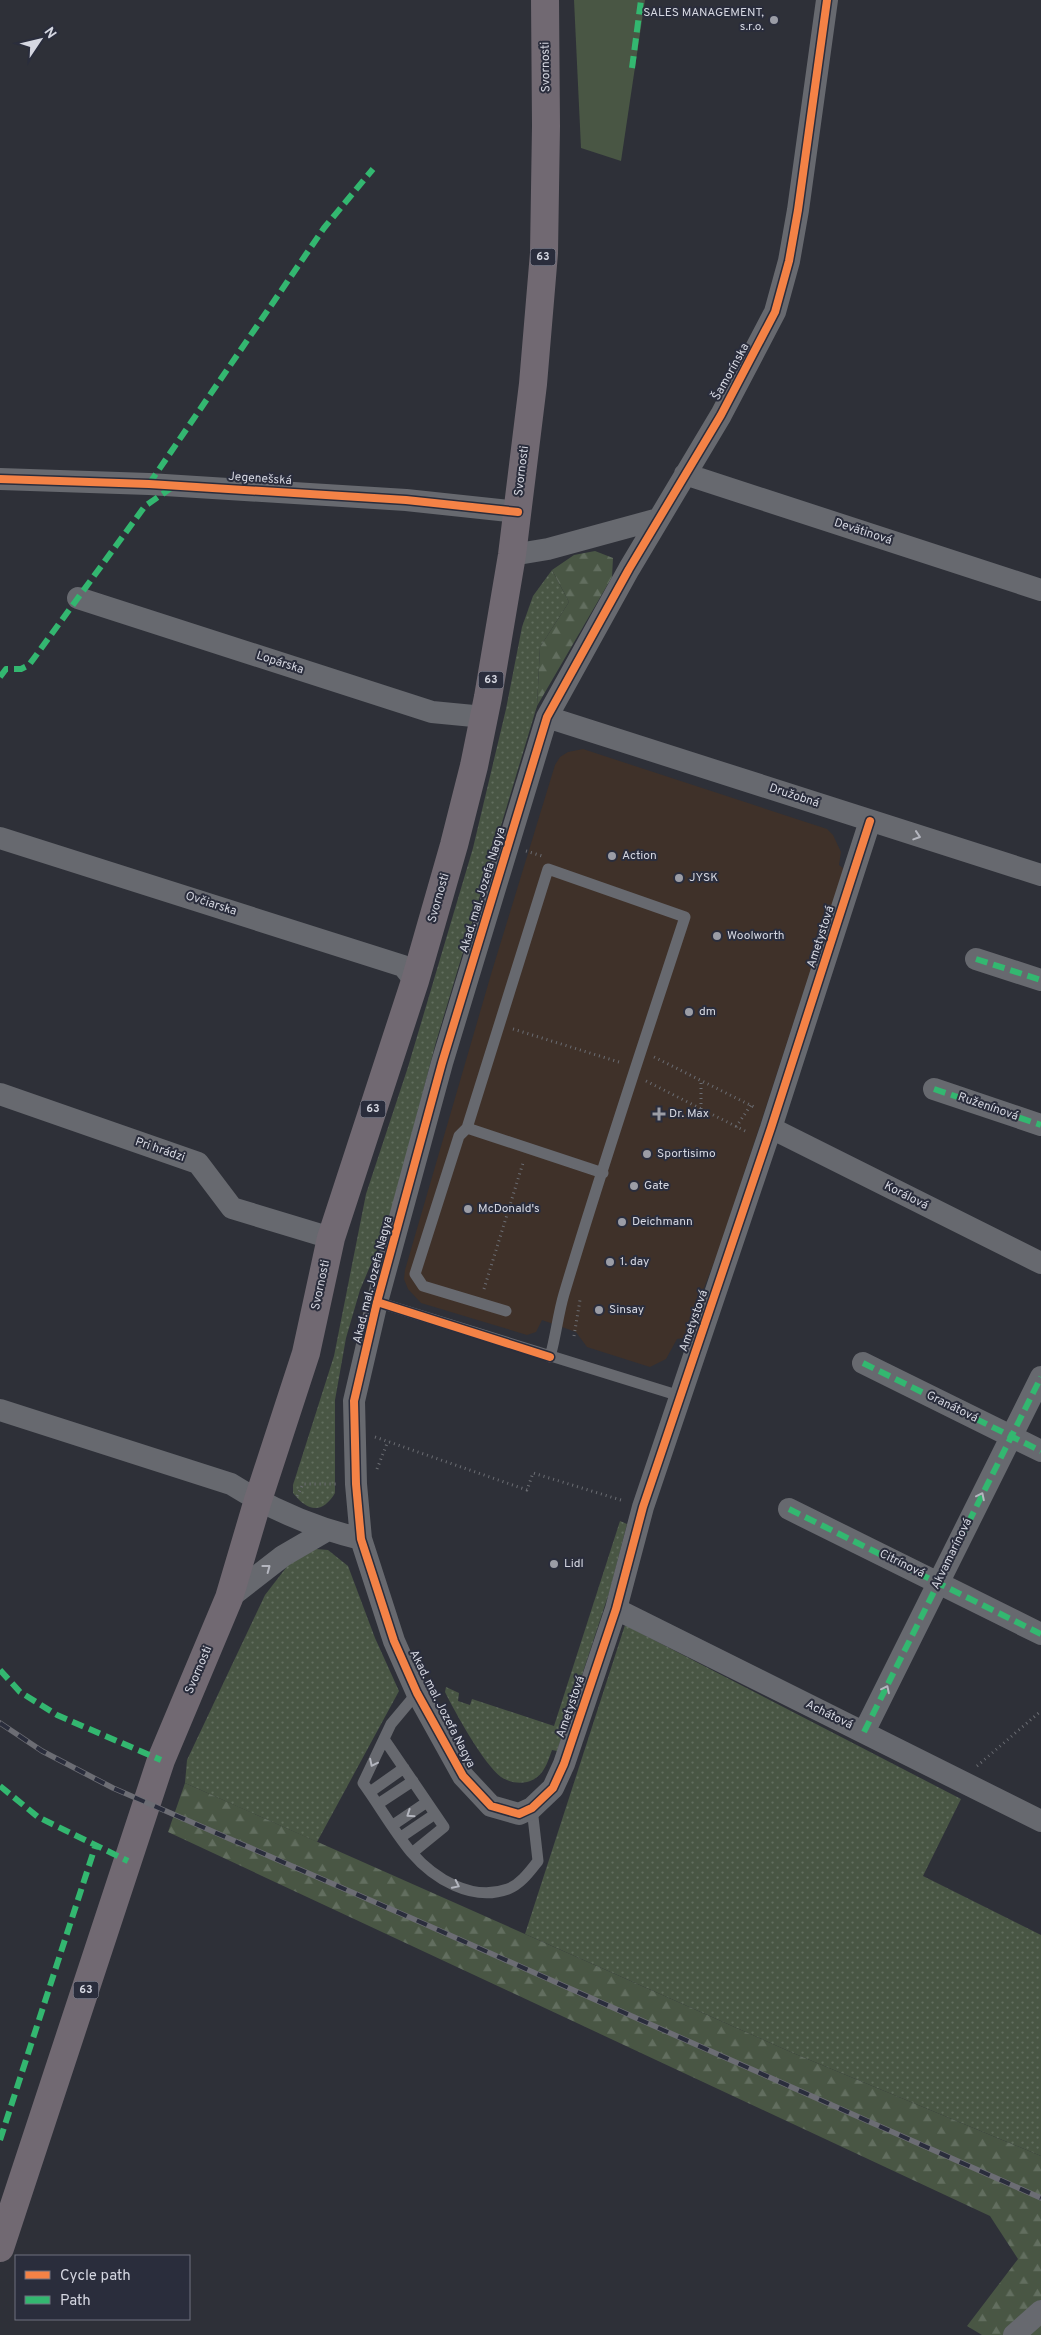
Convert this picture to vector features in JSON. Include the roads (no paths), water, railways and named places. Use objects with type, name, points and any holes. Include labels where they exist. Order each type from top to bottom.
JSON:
[{"type":"main road","name":"Svornosti","points":[[0,2248],[161,1760],[229,1598],[258,1500],[306,1353],[331,1238],[415,981],[454,845],[484,717],[512,555],[533,384],[544,253],[545,0]]},
{"type":"street","name":"Šamorínska","points":[[547,717],[773,319],[789,261],[798,210],[827,0]]},
{"type":"street","name":"Devätinová","points":[[685,474],[1041,590]]},
{"type":"street","name":"Jegenešská","points":[[0,479],[149,484],[406,500],[518,512]]},
{"type":"street","points":[[512,555],[548,549],[658,519]]},
{"type":"street","name":"Lopárska","points":[[78,598],[432,712],[484,717]]},
{"type":"street","name":"Družobná","points":[[547,717],[1041,875]]},
{"type":"street","name":"Akad. mal. Jozefa Nagya","points":[[526,1811],[491,1806],[462,1776],[418,1693],[394,1641],[361,1539],[356,1484],[354,1400],[377,1302],[442,1063],[547,717]]},
{"type":"street","name":"Ametystová","points":[[526,1811],[553,1788],[616,1609],[643,1507],[680,1396],[762,1125],[870,821]]},
{"type":"street","name":"Ovčiarska","points":[[0,838],[403,966],[415,981]]},
{"type":"street","points":[[976,959],[1041,980]]},
{"type":"street","name":"Ruženínová","points":[[934,1089],[1041,1125]]},
{"type":"street","name":"Pri hrádzi","points":[[0,1094],[198,1163],[232,1208],[331,1238]]},
{"type":"street","name":"Korálová","points":[[762,1125],[1041,1263]]},
{"type":"street","name":"Granátová","points":[[863,1363],[1041,1451]]},
{"type":"street","name":"Akvamarínová","points":[[864,1732],[1010,1435],[1041,1377]]},
{"type":"street","points":[[0,1410],[230,1484],[258,1500],[326,1530],[361,1539]]},
{"type":"street","name":"Citrínová","points":[[789,1509],[1041,1634]]},
{"type":"street","points":[[229,1598],[283,1556],[326,1530]]},
{"type":"street","name":"Achátová","points":[[616,1609],[1041,1821]]},
{"type":"street","points":[[1014,2335],[1041,2311]]},
{"type":"lane","points":[[506,1311],[423,1286],[415,1274],[459,1136],[467,1128],[548,869],[685,917],[563,1296],[558,1330],[550,1357]]},
{"type":"lane","points":[[467,1128],[603,1173]]},
{"type":"lane","points":[[377,1302],[680,1396]]},
{"type":"lane","points":[[418,1693],[391,1724],[363,1783],[412,1853],[437,1876],[471,1893],[490,1893],[509,1888],[525,1877],[538,1861],[526,1811]]},
{"type":"lane","points":[[384,1739],[444,1827],[412,1853]]},
{"type":"lane","points":[[370,1792],[404,1768]]},
{"type":"lane","points":[[378,1804],[412,1780]]},
{"type":"lane","points":[[393,1825],[427,1802]]},
{"type":"lane","points":[[401,1837],[435,1814]]},
{"type":"railway","points":[[0,1723],[42,1751],[113,1788],[418,1921],[1041,2198]]},
{"type":"place","name":"SALES MANAGEMENT, s.r.o.","points":[[774,20]]},
{"type":"place","name":"Action","points":[[612,856]]},
{"type":"place","name":"JYSK","points":[[679,878]]},
{"type":"place","name":"Woolworth","points":[[717,936]]},
{"type":"place","name":"dm","points":[[689,1012]]},
{"type":"place","name":"Dr. Max","points":[[659,1114]]},
{"type":"place","name":"Sportisimo","points":[[647,1154]]},
{"type":"place","name":"Gate","points":[[634,1186]]},
{"type":"place","name":"McDonald's","points":[[468,1209]]},
{"type":"place","name":"Deichmann","points":[[622,1222]]},
{"type":"place","name":"1. day","points":[[610,1262]]},
{"type":"place","name":"Sinsay","points":[[599,1310]]},
{"type":"place","name":"Lidl","points":[[554,1564]]}]
